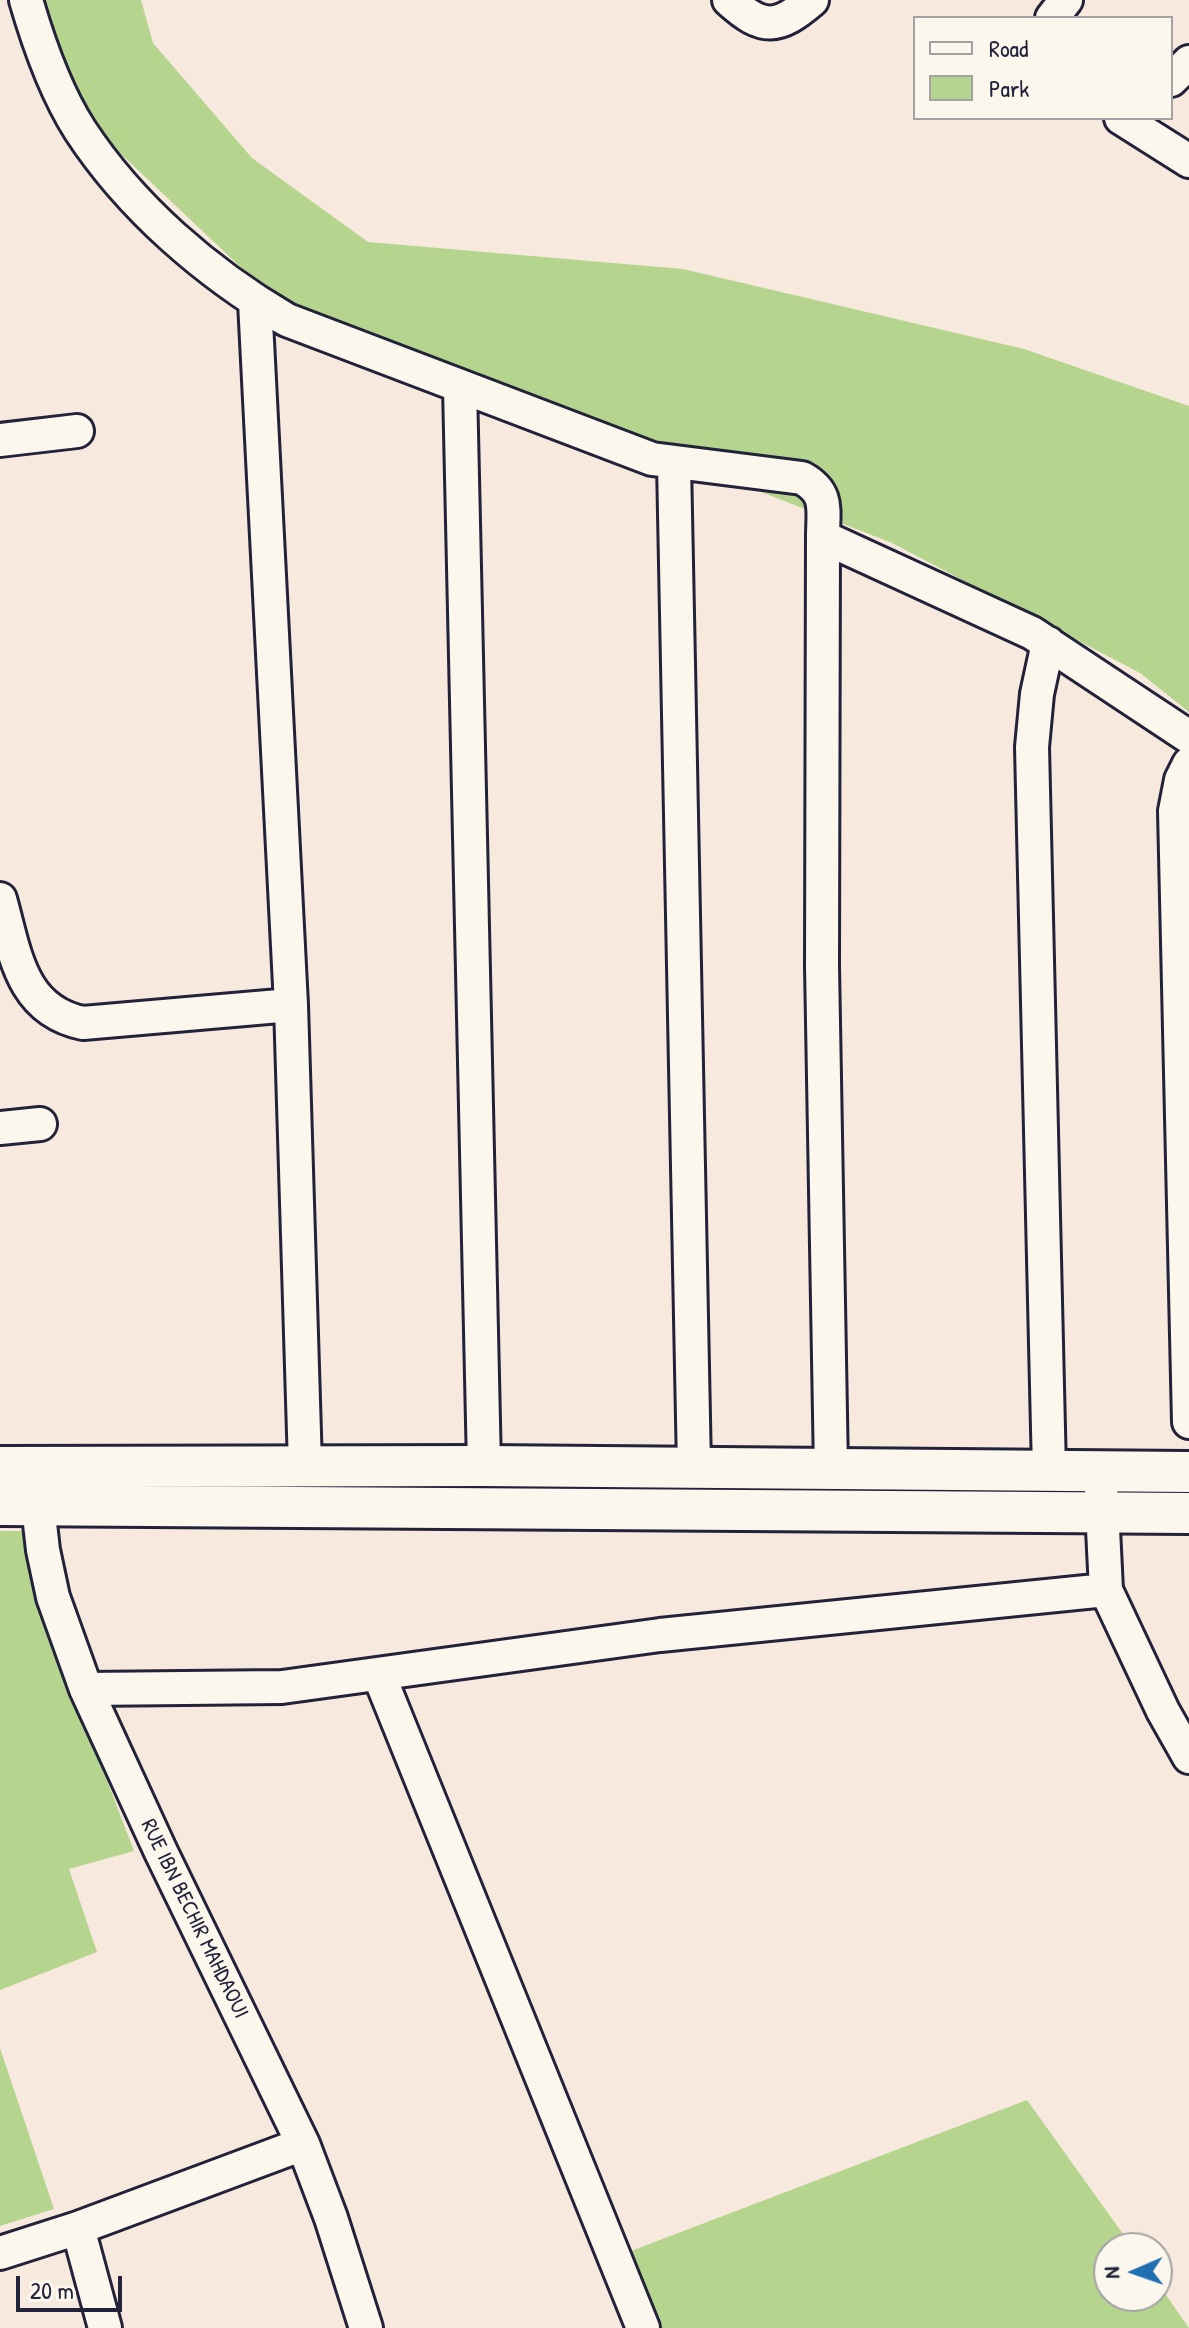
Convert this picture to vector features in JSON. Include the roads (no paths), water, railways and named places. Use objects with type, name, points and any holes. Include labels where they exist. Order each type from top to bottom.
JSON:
[{"type":"street","points":[[26,0],[44,57],[79,129],[115,177],[166,231],[255,302],[287,320],[652,459],[802,478],[817,487],[823,499],[822,966],[831,1470]]},
{"type":"street","points":[[729,0],[763,24],[785,21],[812,0]]},
{"type":"street","points":[[1054,16],[1066,0]]},
{"type":"street","points":[[1173,78],[1189,62]]},
{"type":"street","points":[[1127,120],[1189,161]]},
{"type":"street","points":[[255,302],[291,1005],[305,1466]]},
{"type":"street","points":[[460,387],[484,1466]]},
{"type":"street","points":[[0,440],[77,431]]},
{"type":"street","points":[[674,463],[694,1468]]},
{"type":"street","points":[[823,537],[1032,633],[1189,737]]},
{"type":"street","points":[[1048,643],[1037,694],[1032,747],[1049,1471]]},
{"type":"street","points":[[1189,764],[1181,780],[1175,811],[1189,1422]]},
{"type":"street","points":[[0,899],[20,970],[41,1004],[63,1019],[83,1023],[291,1005]]},
{"type":"street","points":[[0,1128],[40,1124]]},
{"type":"street","points":[[0,1467],[484,1466],[1189,1472]]},
{"type":"street","points":[[1101,1472],[1106,1590],[1163,1711],[1189,1757]]},
{"type":"street","points":[[19,1506],[1189,1513]]},
{"type":"street","name":"RUE IBN BECHIR MAHDAOUI","points":[[19,1506],[43,1550],[53,1597],[86,1689],[161,1852],[303,2144],[331,2218],[366,2328]]},
{"type":"street","points":[[86,1689],[282,1687],[660,1635],[1106,1590]]},
{"type":"street","points":[[379,1675],[643,2328]]},
{"type":"street","points":[[0,2253],[78,2228],[303,2144]]},
{"type":"street","points":[[78,2228],[105,2328]]}]
